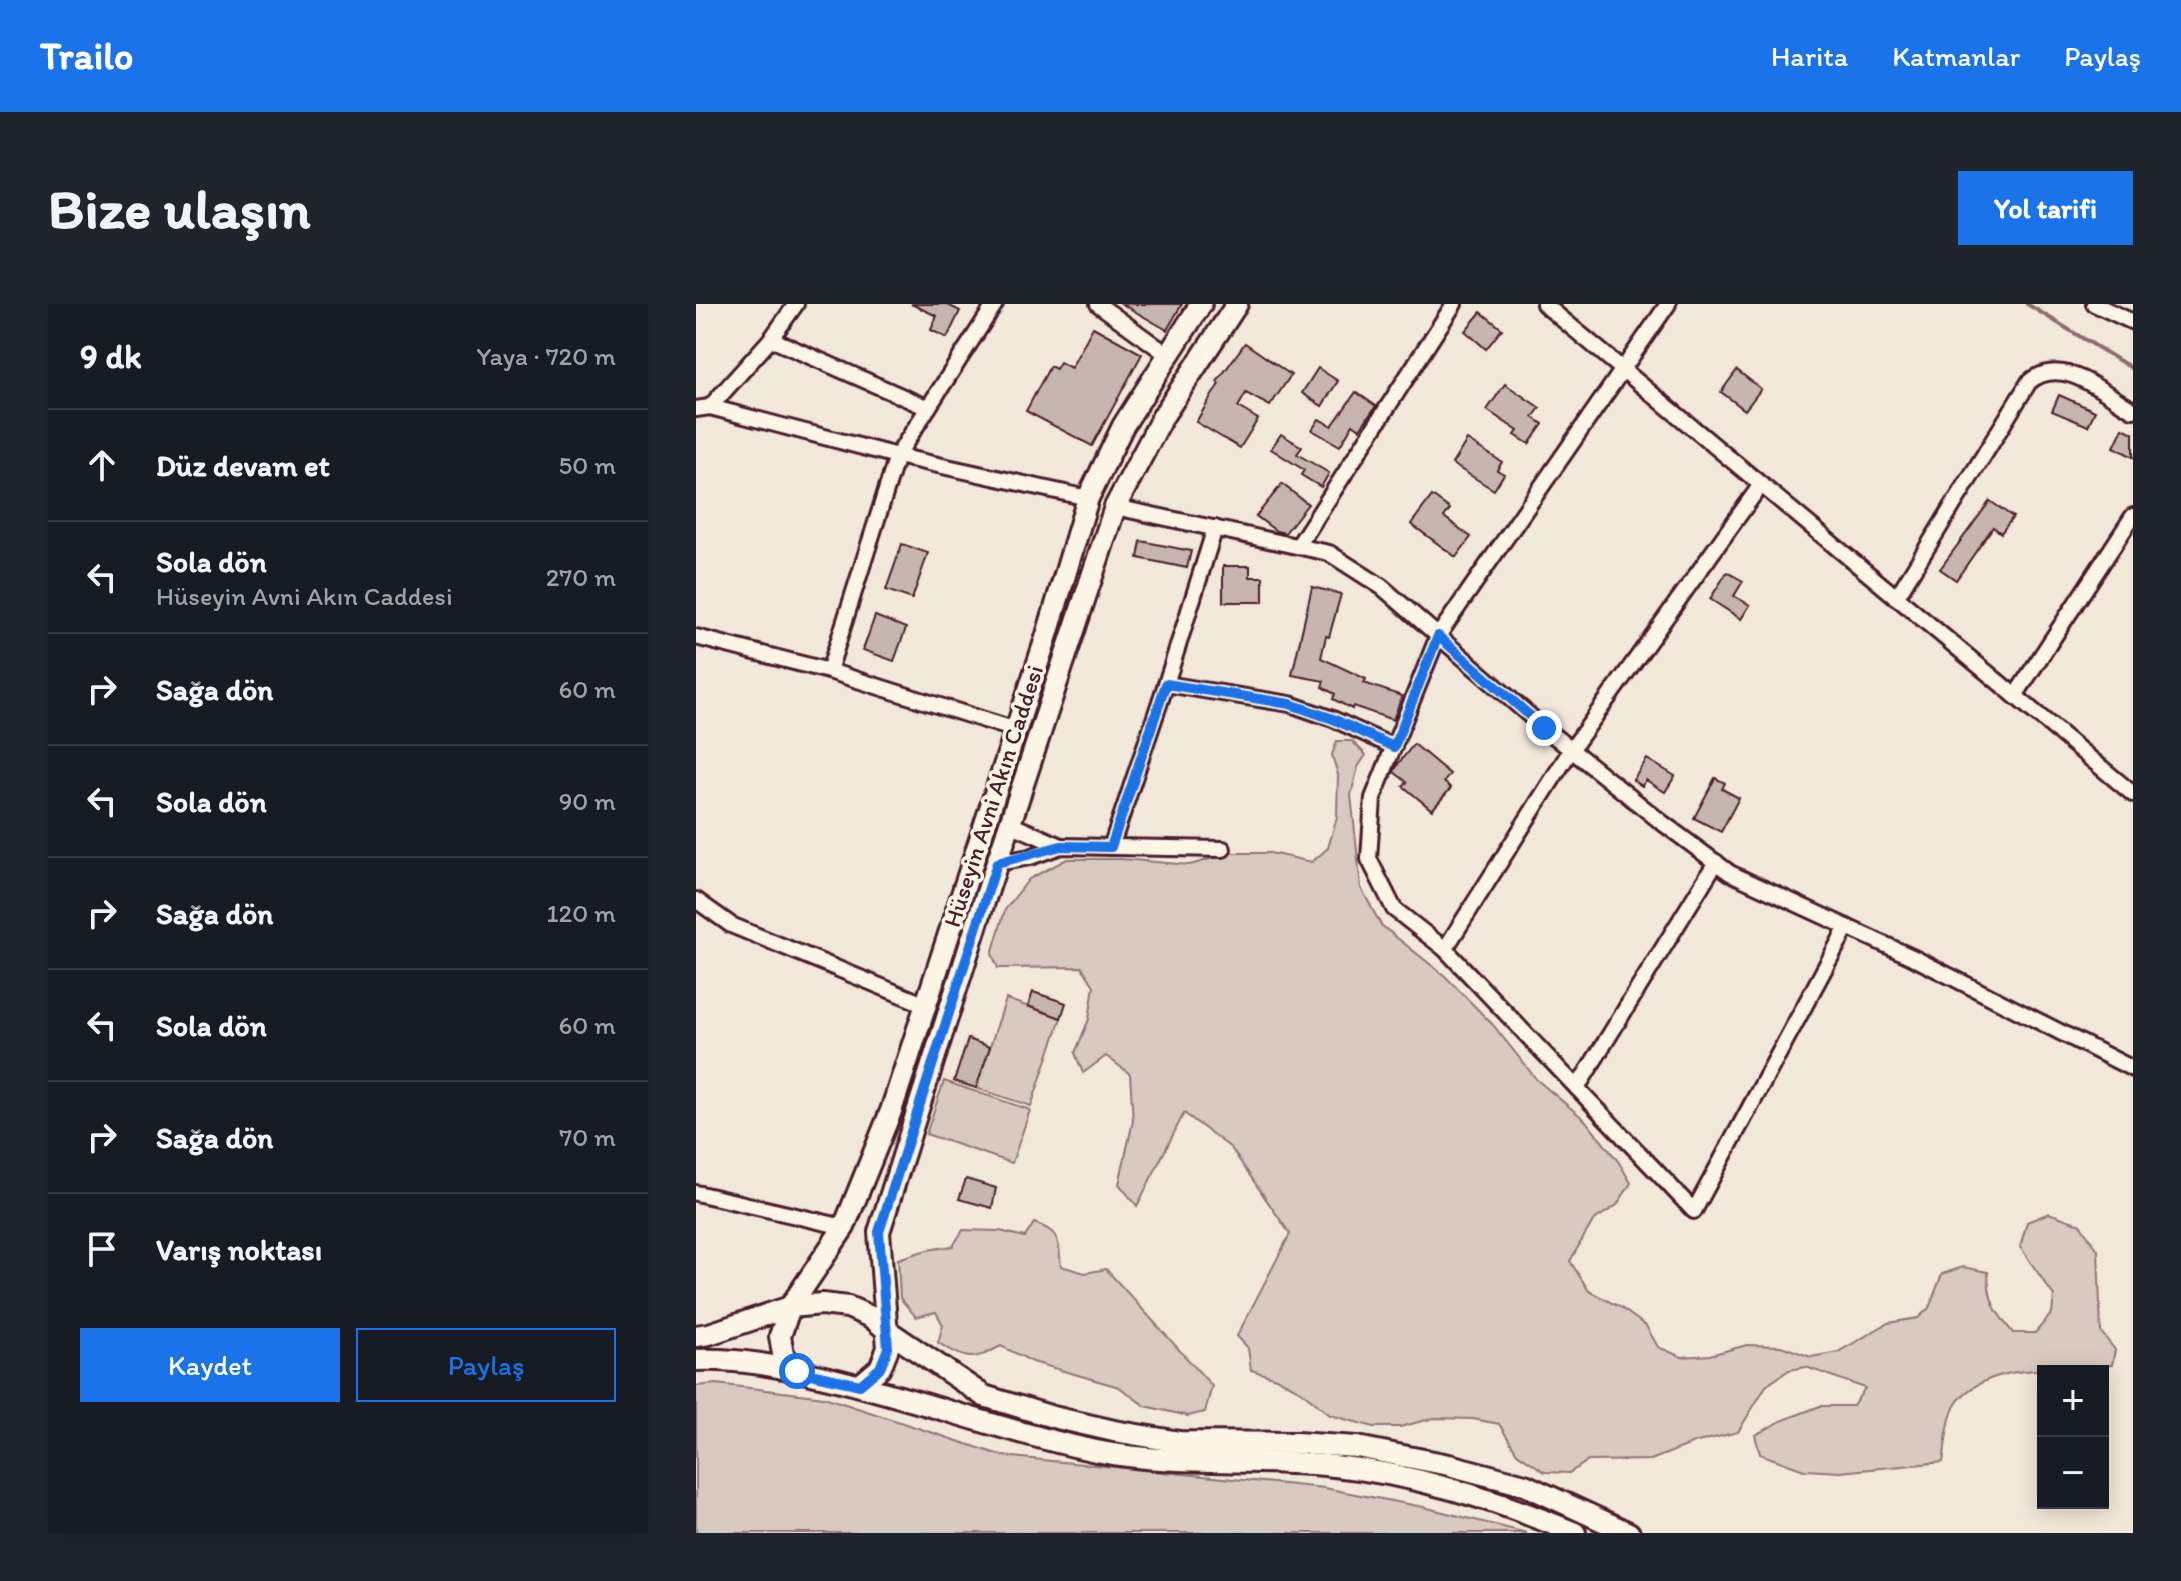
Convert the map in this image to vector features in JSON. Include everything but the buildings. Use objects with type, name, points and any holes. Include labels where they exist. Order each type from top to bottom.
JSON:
[{"type":"main road","name":"Hüseyin Avni Akın Caddesi","points":[[790,1307],[844,1227],[891,1111],[1016,730],[1088,498],[1123,426],[1201,304]]},
{"type":"main road","name":"Hüseyin Avni Akın Caddesi","points":[[888,1331],[879,1232],[1115,507],[1163,416],[1237,304]]},
{"type":"main road","points":[[696,1336],[790,1307],[822,1304],[848,1307],[871,1317],[984,1396],[1053,1417],[1180,1442],[1357,1447],[1449,1465],[1525,1485],[1629,1533]]},
{"type":"main road","points":[[790,1307],[780,1336],[783,1354],[797,1371]]},
{"type":"main road","points":[[860,1385],[880,1368],[888,1348],[888,1331]]},
{"type":"main road","points":[[696,1360],[750,1363],[860,1385],[1098,1451],[1183,1459],[1325,1465],[1395,1475],[1485,1499],[1575,1533]]},
{"type":"street","points":[[703,408],[771,339],[796,304]]},
{"type":"street","points":[[829,671],[897,456],[995,304]]},
{"type":"street","points":[[1098,304],[1168,355]]},
{"type":"street","points":[[1298,546],[1454,304]]},
{"type":"street","points":[[1544,304],[2133,794]]},
{"type":"street","points":[[1668,304],[1438,636],[1373,798],[1369,859],[1394,909],[1445,949],[1694,1211],[1847,927]]},
{"type":"street","points":[[2094,304],[2133,322]]},
{"type":"street","points":[[771,339],[928,408]]},
{"type":"street","points":[[1896,598],[2034,378],[2055,371],[2069,373],[2133,410]]},
{"type":"street","points":[[703,408],[897,456],[1088,498]]},
{"type":"street","points":[[1445,949],[1571,750],[1760,486]]},
{"type":"street","points":[[1115,507],[1329,553],[1382,587],[1571,750],[1730,873],[1912,957],[2133,1069]]},
{"type":"street","points":[[2015,696],[2133,516]]},
{"type":"street","points":[[1111,847],[1215,528]]},
{"type":"street","points":[[696,637],[829,671],[1016,730]]},
{"type":"street","points":[[1166,684],[1290,704],[1333,719],[1394,747]]},
{"type":"street","points":[[1010,824],[1061,846]]},
{"type":"street","points":[[997,863],[1061,846],[1223,849]]},
{"type":"street","points":[[1577,1088],[1716,862]]},
{"type":"street","points":[[696,900],[731,925],[926,1005]]},
{"type":"street","points":[[696,1193],[844,1227]]},
{"type":"shaded area","points":[[1337,741],[1352,741],[1366,755],[1358,767],[1351,795],[1361,888],[1381,925],[1445,976],[1493,1025],[1537,1080],[1585,1120],[1618,1161],[1631,1183],[1617,1205],[1593,1221],[1570,1261],[1589,1291],[1620,1307],[1646,1326],[1658,1347],[1682,1357],[1710,1355],[1747,1345],[1781,1346],[1811,1357],[1838,1352],[1888,1323],[1918,1318],[1929,1308],[1942,1274],[1963,1267],[1988,1272],[1989,1291],[1994,1305],[2013,1333],[2035,1333],[2052,1313],[2054,1296],[2020,1247],[2027,1222],[2049,1213],[2080,1224],[2098,1250],[2101,1332],[2115,1350],[2112,1365],[2037,1365],[2037,1370],[1990,1379],[1972,1388],[1954,1407],[1943,1462],[1840,1472],[1804,1470],[1760,1454],[1755,1435],[1820,1406],[1853,1406],[1865,1388],[1806,1367],[1789,1370],[1766,1386],[1738,1432],[1694,1443],[1651,1460],[1588,1461],[1569,1473],[1545,1472],[1517,1453],[1499,1424],[1473,1419],[1434,1418],[1400,1427],[1374,1427],[1330,1415],[1301,1391],[1251,1370],[1248,1348],[1237,1336],[1290,1234],[1231,1148],[1184,1113],[1137,1206],[1119,1184],[1133,1121],[1130,1074],[1106,1056],[1083,1073],[1075,1053],[1089,1019],[1094,986],[1082,967],[998,968],[992,954],[1005,910],[1029,879],[1067,859],[1121,859],[1190,865],[1231,853],[1270,853],[1312,862],[1328,848],[1337,817],[1338,775],[1332,755]]},
{"type":"shaded area","points":[[1006,999],[1061,1018],[1031,1106],[976,1088]]},
{"type":"shaded area","points":[[944,1081],[1030,1110],[1012,1163],[926,1134]]},
{"type":"shaded area","points":[[1034,1223],[1054,1234],[1061,1266],[1085,1273],[1106,1269],[1212,1386],[1205,1412],[1188,1416],[1145,1406],[1119,1387],[1033,1362],[1001,1346],[976,1357],[963,1356],[938,1343],[943,1325],[936,1312],[916,1317],[900,1298],[898,1259],[953,1246],[963,1230],[1000,1231],[1025,1237]]},
{"type":"shaded area","points":[[716,1384],[824,1397],[1003,1456],[1324,1488],[1423,1507],[1527,1533],[696,1533],[696,1386]]},
{"type":"waterway","points":[[2027,304],[2133,369]]},
{"type":"route","points":[[797,1371],[860,1385],[880,1368],[888,1348],[879,1232],[997,863],[1030,857],[1061,846],[1111,847],[1166,684],[1290,704],[1333,719],[1394,747],[1438,636],[1544,728]]}]
